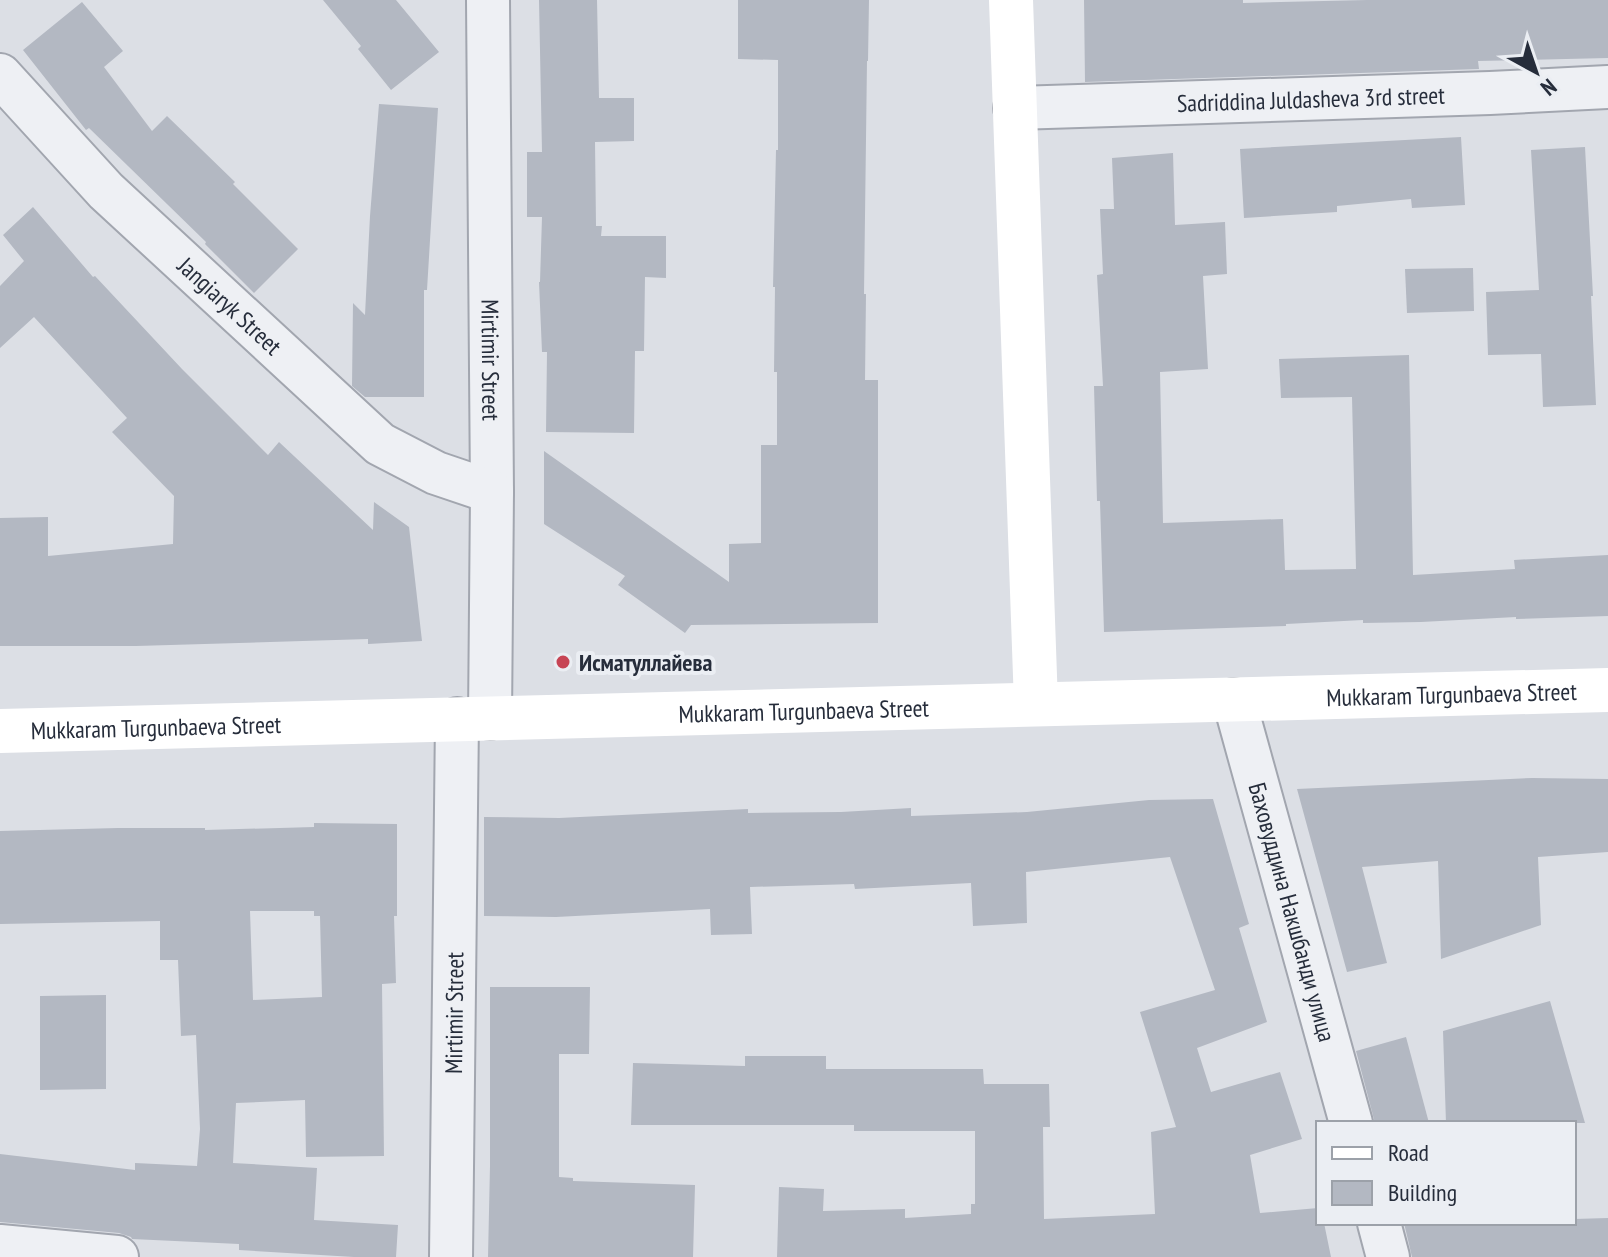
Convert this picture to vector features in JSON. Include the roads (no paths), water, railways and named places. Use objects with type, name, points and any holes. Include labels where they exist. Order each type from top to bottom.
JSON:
[{"type":"street","name":"Mirtimir Street","points":[[451,1257],[473,719],[492,492],[488,0]]},
{"type":"street","points":[[1011,0],[1036,704]]},
{"type":"street","name":"Jangiaryk Street","points":[[0,75],[106,191],[380,444],[436,473],[492,492]]},
{"type":"street","name":"Sadriddina Juldasheva 3rd street","points":[[1015,108],[1608,87]]},
{"type":"street","name":"Mukkaram Turgunbaeva Street","points":[[0,731],[1608,690]]},
{"type":"street","name":"Баховуддина Накшбанди улица","points":[[1234,700],[1350,1121]]},
{"type":"street","points":[[1380,1225],[1388,1257]]},
{"type":"street","points":[[0,1246],[117,1257]]},
{"type":"place","name":"Исматуллайева","points":[[563,662]]}]
